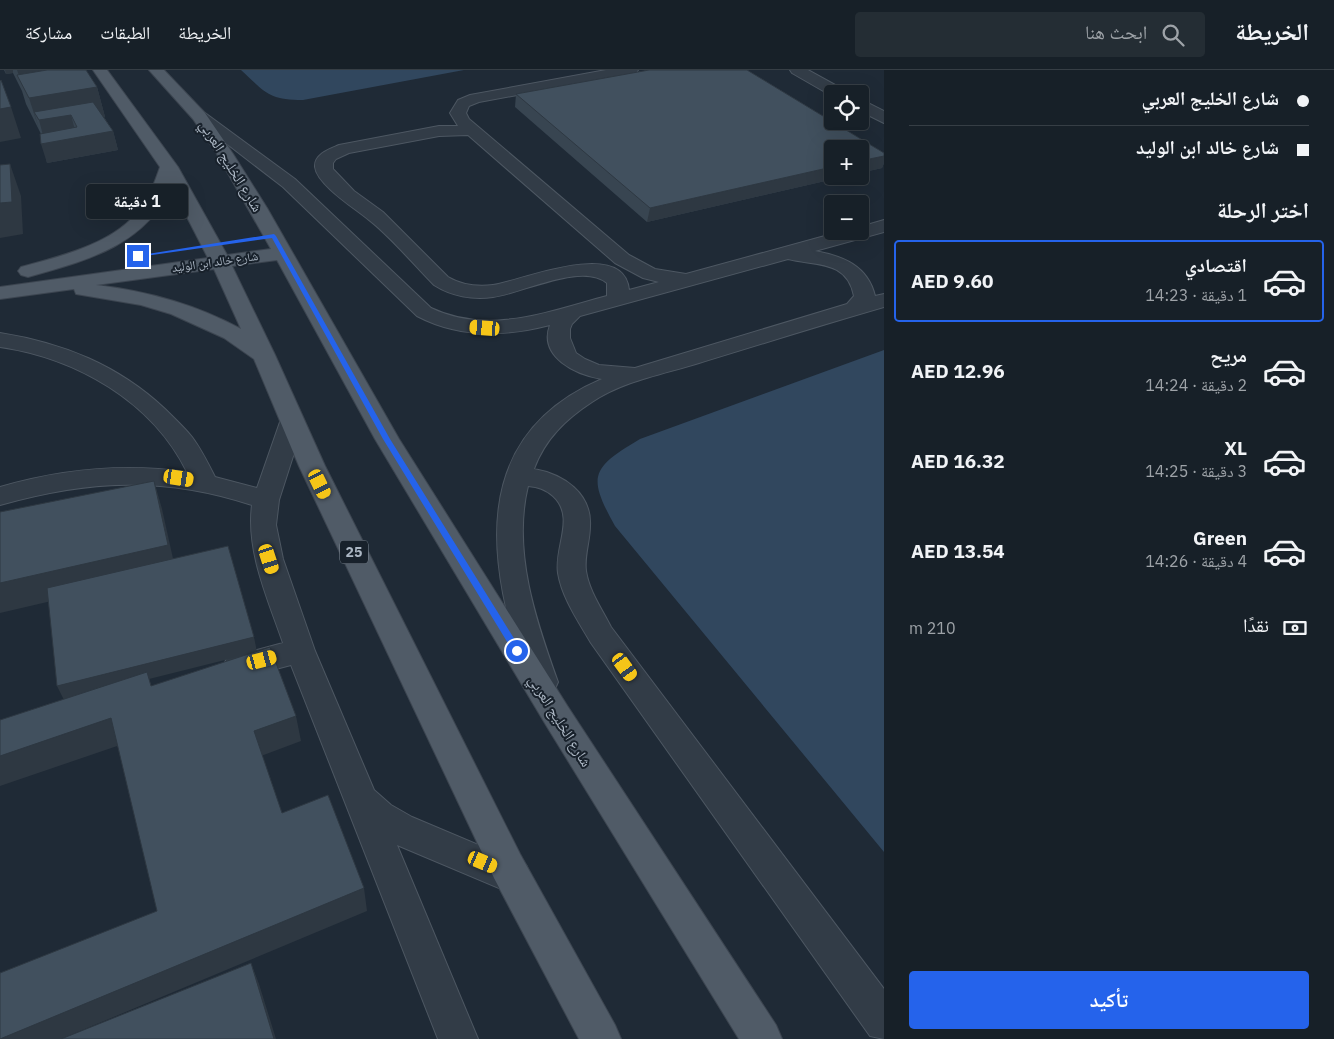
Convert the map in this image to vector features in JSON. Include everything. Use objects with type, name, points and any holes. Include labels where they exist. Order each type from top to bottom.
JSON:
[{"type":"main road","name":"25","points":[[100,70],[169,167],[216,253],[264,355],[292,422],[514,877],[601,1039]]},
{"type":"main road","name":"شارع الخليج العربي","points":[[156,70],[200,116],[278,244],[386,439],[557,716],[762,1039]]},
{"type":"main road","points":[[30,279],[99,248],[141,220],[156,200],[169,167]]},
{"type":"main road","name":"شارع خالد ابن الوليد","points":[[0,275],[30,279],[278,244]]},
{"type":"main road","points":[[30,279],[130,296],[172,307],[231,332],[264,355]]},
{"type":"main road","name":"شارع خالد ابن الوليد","points":[[0,293],[30,279]]},
{"type":"lane","points":[[631,70],[471,100],[463,103],[458,113],[462,121],[472,130],[622,259],[650,274],[686,280]]},
{"type":"lane","points":[[797,70],[824,85]]},
{"type":"lane","points":[[869,109],[884,118]]},
{"type":"lane","points":[[200,116],[289,183],[410,300],[433,317],[457,325],[492,328],[519,325],[884,226]]},
{"type":"lane","points":[[472,130],[439,131],[345,149],[330,155],[324,162],[324,169],[339,188],[364,210],[376,216],[441,281],[452,287],[466,290],[494,291],[577,270],[597,270],[609,274],[616,280],[619,288],[616,299]]},
{"type":"lane","points":[[778,255],[817,257],[833,261],[850,269],[861,280],[864,292],[862,301],[854,308]]},
{"type":"lane","points":[[557,716],[533,656],[514,582],[510,549],[512,493],[517,476],[531,445],[564,410],[586,395],[651,371],[884,300]]},
{"type":"lane","points":[[572,312],[563,319],[559,326],[558,334],[562,349],[571,360],[587,368],[607,373],[632,374],[651,371]]},
{"type":"lane","points":[[0,340],[35,346],[73,358],[100,370],[125,386],[150,407],[183,442],[205,482]]},
{"type":"lane","points":[[292,422],[266,500],[263,525],[269,559],[300,651],[458,1039]]},
{"type":"lane","points":[[0,496],[30,486],[94,477],[146,476],[205,482],[266,500]]},
{"type":"lane","points":[[517,476],[546,480],[555,484],[569,497],[576,515],[577,524],[572,553],[572,572],[576,586],[601,635],[884,1022]]},
{"type":"lane","points":[[213,673],[300,651]]},
{"type":"lane","points":[[361,800],[382,819],[411,835],[473,858],[514,877]]},
{"type":"water","points":[[241,70],[464,70],[303,100],[291,100],[268,93]]},
{"type":"water","points":[[884,350],[884,852],[615,526],[600,495],[598,484],[603,466],[611,458],[640,439]]},
{"type":"building","points":[[47,70],[86,70],[97,87],[29,98],[17,75]]},
{"type":"building","points":[[649,70],[747,70],[824,117],[824,130],[846,130],[863,140],[824,140],[824,169],[650,208],[516,94]]},
{"type":"building","points":[[0,81],[11,107],[0,109]]},
{"type":"building","points":[[93,102],[113,131],[41,144],[40,134],[77,127],[71,115],[39,120],[34,112]]},
{"type":"building","points":[[869,144],[884,153],[884,156],[869,159]]},
{"type":"building","points":[[10,164],[12,202],[0,203],[0,165]]},
{"type":"building","points":[[154,481],[168,545],[0,583],[0,512]]},
{"type":"building","points":[[228,546],[254,637],[57,686],[47,588]]},
{"type":"building","points":[[270,647],[296,716],[254,731],[282,813],[328,795],[364,888],[0,1039],[0,973],[157,911],[111,718],[0,756],[0,720],[147,672],[151,686]]},
{"type":"building","points":[[251,963],[274,1039],[61,1039]]},
{"type":"route","points":[[138,256],[274,236],[386,439],[517,651]]}]
